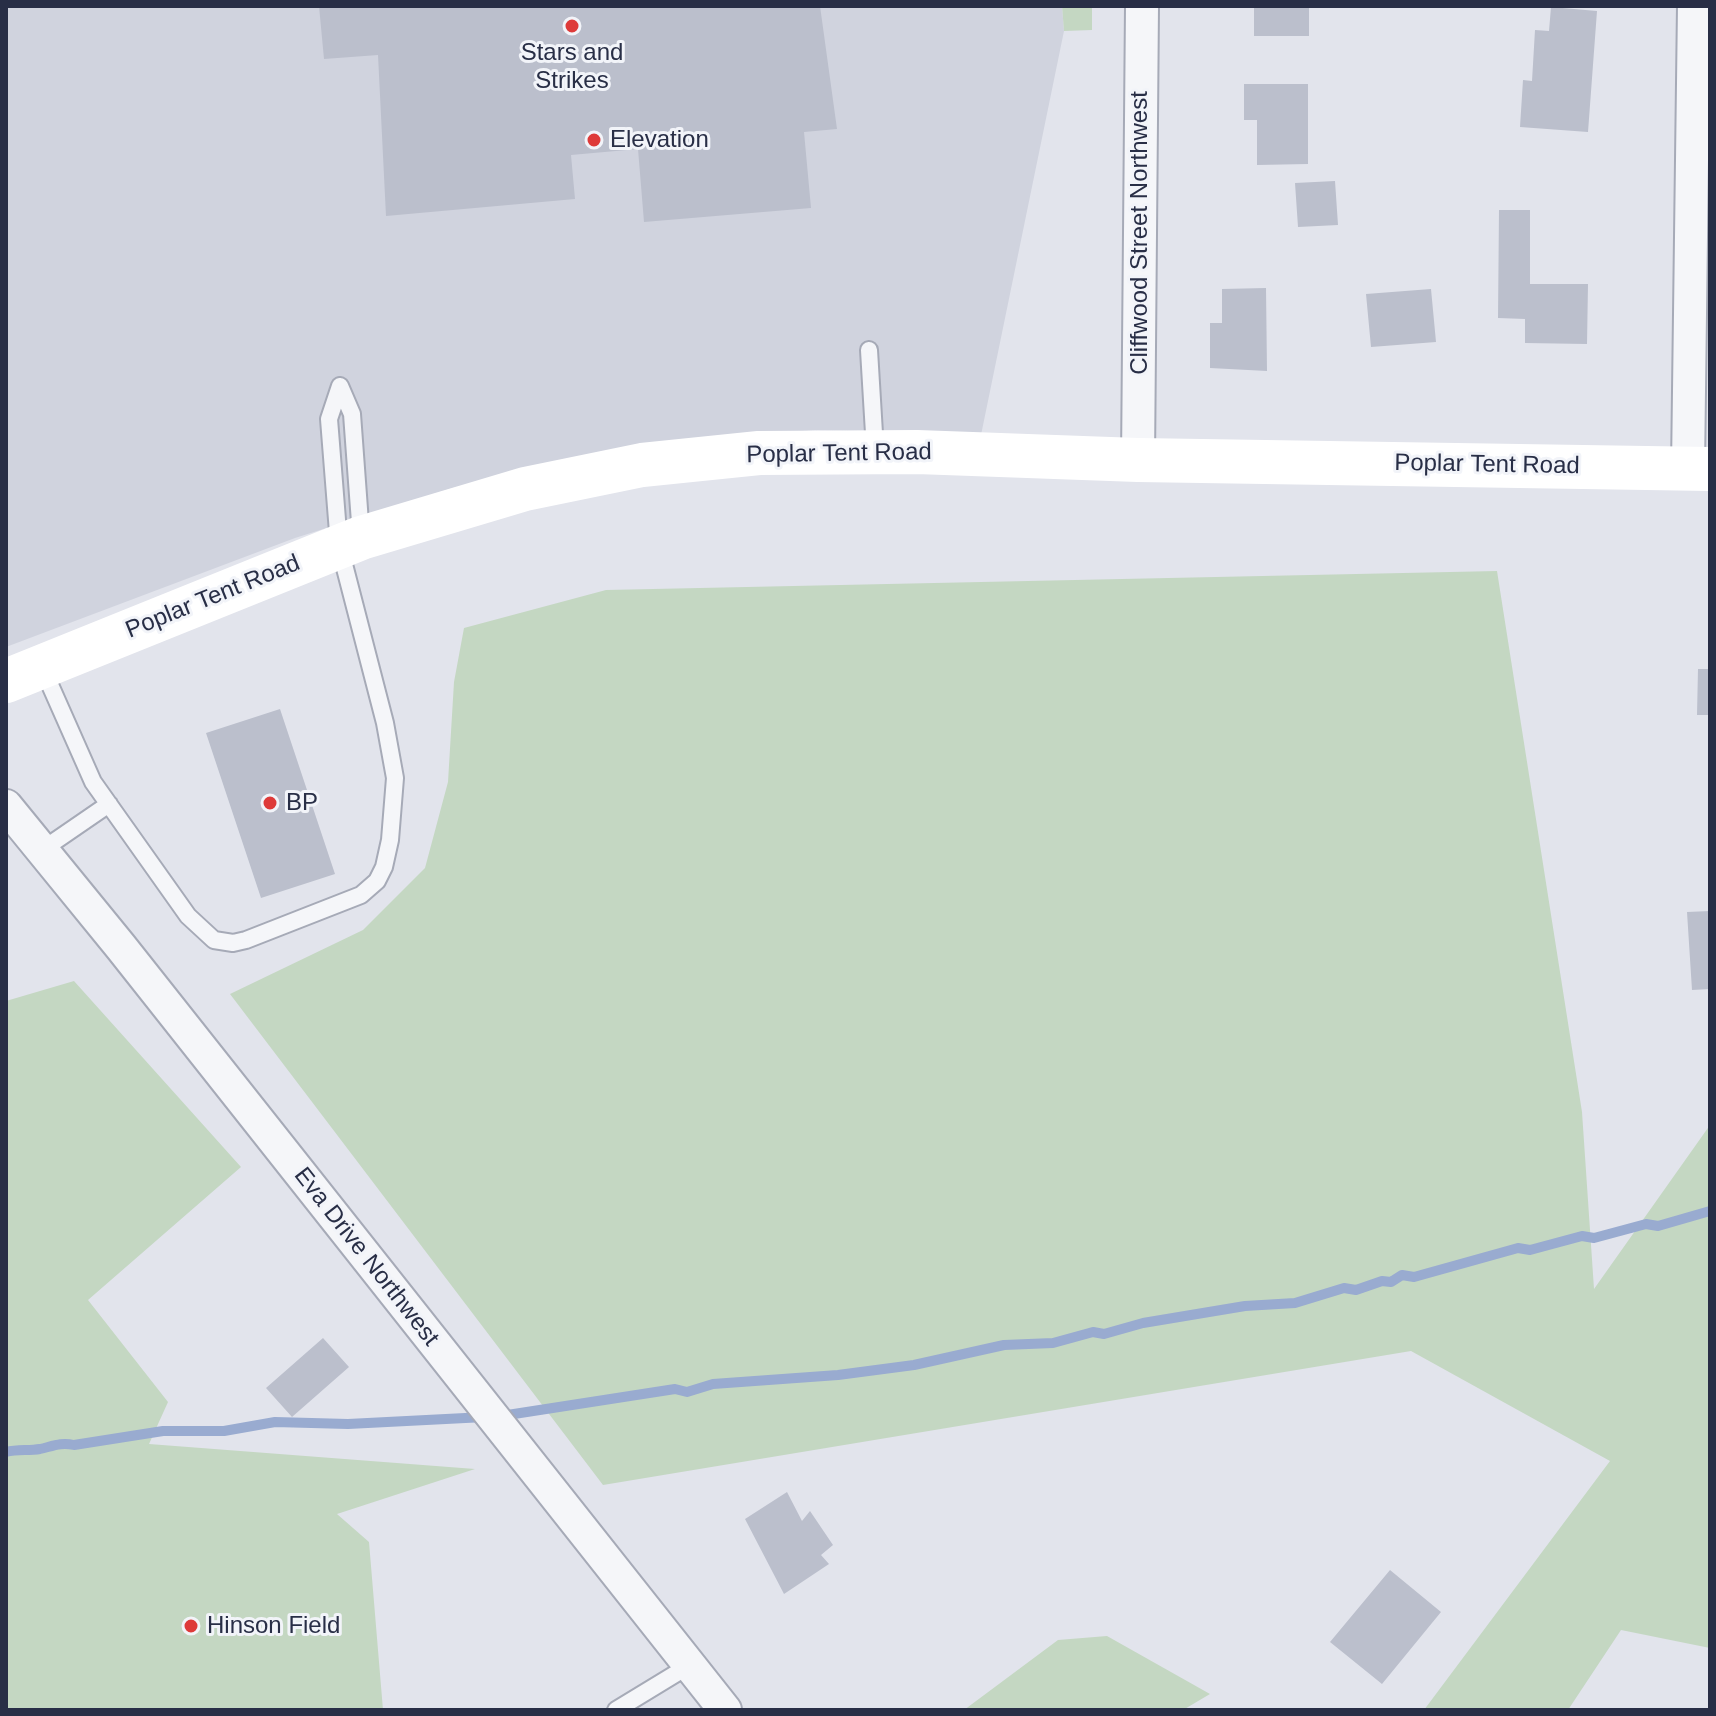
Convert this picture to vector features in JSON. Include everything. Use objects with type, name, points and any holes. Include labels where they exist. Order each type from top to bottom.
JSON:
[{"type":"main road","name":"Poplar Tent Road","points":[[24,674],[350,542],[525,489],[642,465],[759,453],[875,452],[1138,460],[1699,468]]},
{"type":"street","name":"Cliffwood Street Northwest","points":[[1138,460],[1142,6]]},
{"type":"street","points":[[1694,6],[1699,468]]},
{"type":"street","name":"Eva Drive Northwest","points":[[6,806],[725,1710]]},
{"type":"lane","points":[[869,350],[875,452]]},
{"type":"lane","points":[[24,674],[93,782],[188,916],[214,940],[233,943],[246,940],[361,895],[377,881],[384,867],[390,840],[395,778],[350,542],[329,419],[340,386],[352,414],[350,542]]},
{"type":"lane","points":[[42,850],[109,804]]},
{"type":"lane","points":[[616,1710],[690,1665]]},
{"type":"shaded area","points":[[6,6],[1062,6],[1064,31],[981,435],[815,430],[660,443],[453,488],[295,538],[6,647]]},
{"type":"green space","points":[[1062,6],[1092,6],[1092,30],[1064,31]]},
{"type":"green space","points":[[1497,571],[1582,1112],[1594,1289],[1710,1125],[1710,1648],[1621,1630],[1568,1710],[1424,1710],[1610,1461],[1411,1351],[603,1485],[230,994],[363,930],[425,868],[448,782],[454,682],[464,628],[606,590]]},
{"type":"green space","points":[[74,981],[241,1167],[88,1300],[168,1402],[149,1444],[475,1469],[337,1514],[369,1542],[383,1710],[6,1710],[6,1001]]},
{"type":"green space","points":[[1107,1636],[1210,1694],[1183,1710],[964,1710],[1058,1640]]},
{"type":"building","name":"Elevation","points":[[319,6],[820,6],[837,129],[804,132],[811,208],[644,222],[638,149],[571,155],[575,199],[386,216],[378,55],[324,59]]},
{"type":"building","points":[[1254,6],[1309,6],[1309,36],[1254,36]]},
{"type":"building","points":[[1551,7],[1597,11],[1588,132],[1520,127],[1523,80],[1532,81],[1535,30],[1549,31]]},
{"type":"building","points":[[1244,84],[1308,84],[1308,164],[1257,165],[1257,120],[1244,120]]},
{"type":"building","points":[[1335,181],[1338,225],[1298,227],[1295,183]]},
{"type":"building","points":[[1499,210],[1530,210],[1530,284],[1588,284],[1587,344],[1525,343],[1525,319],[1498,318]]},
{"type":"building","points":[[1266,288],[1267,371],[1210,368],[1210,323],[1222,323],[1222,289]]},
{"type":"building","points":[[1431,289],[1436,342],[1371,347],[1366,294]]},
{"type":"building","points":[[1698,669],[1710,669],[1710,715],[1697,715]]},
{"type":"building","name":"BP","points":[[280,709],[335,874],[261,898],[206,733]]},
{"type":"building","points":[[1710,911],[1710,989],[1692,990],[1687,912]]},
{"type":"building","points":[[323,1338],[349,1367],[292,1417],[266,1388]]},
{"type":"building","points":[[787,1492],[802,1521],[810,1511],[833,1545],[821,1555],[829,1564],[784,1594],[745,1519]]},
{"type":"building","points":[[1390,1570],[1441,1612],[1382,1684],[1330,1642]]},
{"type":"waterway","points":[[501,1416],[675,1389],[687,1392],[713,1384],[838,1375],[914,1365],[1004,1345],[1053,1343],[1093,1332],[1104,1334],[1143,1323],[1245,1306],[1295,1303],[1344,1288],[1356,1290],[1382,1281],[1391,1282],[1402,1275],[1414,1277],[1518,1248],[1530,1250],[1582,1236],[1594,1238],[1646,1224],[1658,1226],[1710,1211]]},
{"type":"waterway","points":[[6,1452],[163,1431],[224,1431],[275,1422],[348,1424],[485,1417]]},
{"type":"place","name":"Stars and Strikes","points":[[572,26]]},
{"type":"place","name":"Elevation","points":[[594,140]]},
{"type":"place","name":"BP","points":[[270,803]]},
{"type":"place","name":"Hinson Field","points":[[191,1626]]}]
